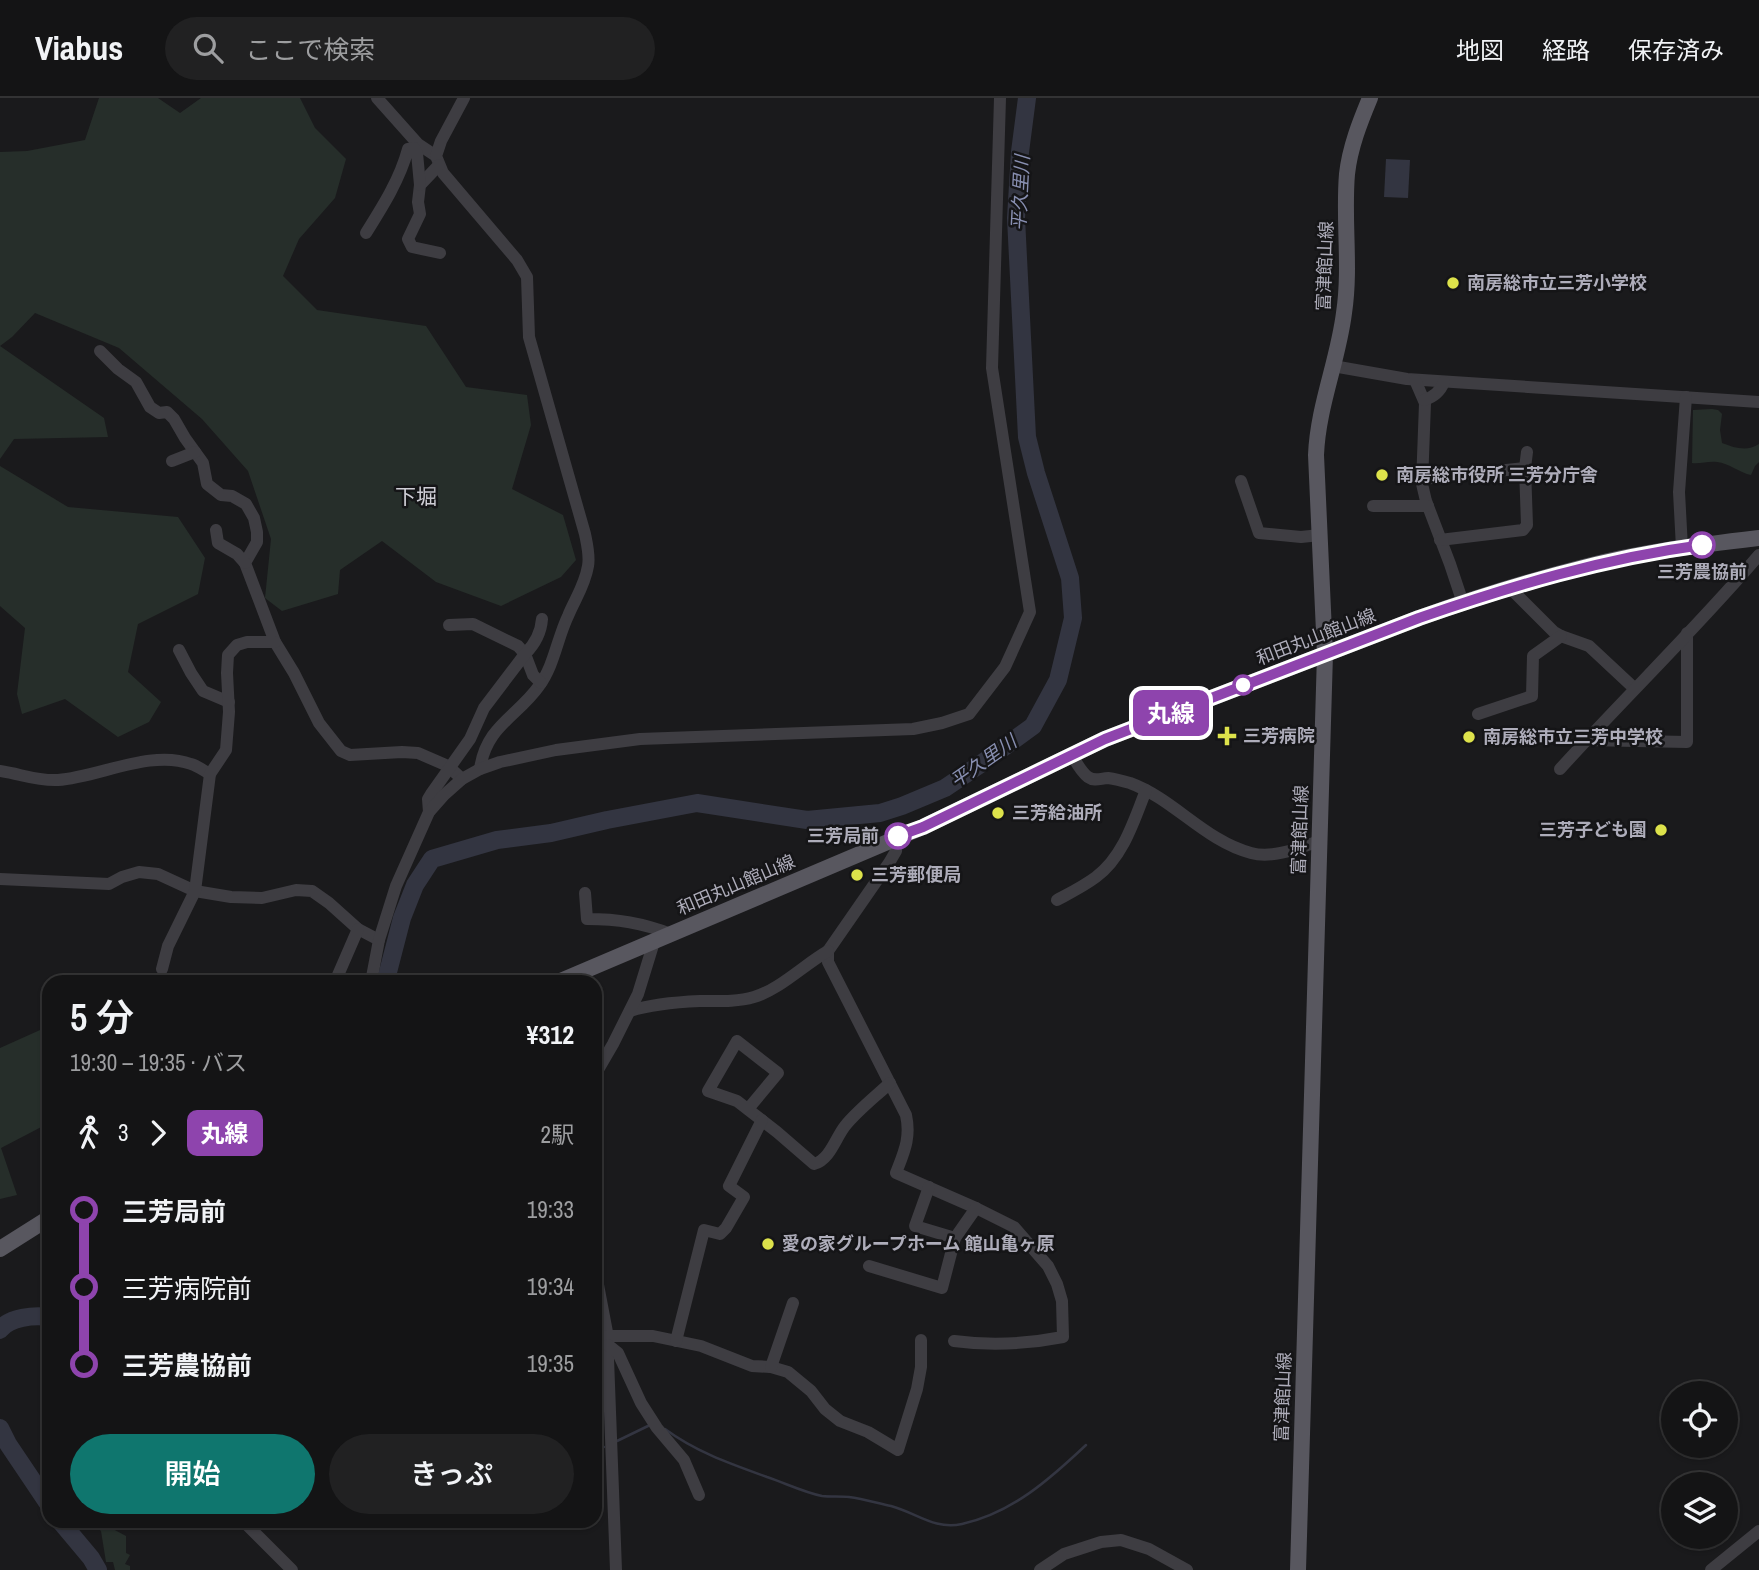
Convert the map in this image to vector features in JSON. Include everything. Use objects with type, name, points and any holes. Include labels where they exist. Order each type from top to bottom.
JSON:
[{"type":"main road","name":"富津館山線","points":[[1298,1570],[1325,654],[1316,455],[1317,437],[1346,296],[1347,172],[1358,125],[1370,98]]},
{"type":"main road","name":"和田丸山館山線","points":[[575,975],[923,827],[1105,739],[1462,603],[1581,567],[1682,548],[1759,538]]},
{"type":"main road","points":[[0,1250],[42,1223]]},
{"type":"street","points":[[377,98],[418,144],[438,161],[443,173],[517,260],[527,277],[529,337],[585,534],[589,562],[585,583],[567,617],[546,675],[537,689],[502,723],[489,741],[480,769]]},
{"type":"street","points":[[420,185],[438,161],[441,141],[464,98]]},
{"type":"street","points":[[372,975],[379,940],[396,886],[429,813],[462,779],[480,769],[556,750],[640,738],[913,729],[969,714],[1006,667],[1030,612],[992,368],[1000,98]]},
{"type":"street","points":[[366,233],[393,187],[408,149],[414,148],[421,214],[408,239],[412,247],[440,253]]},
{"type":"street","points":[[100,351],[136,382],[150,407],[159,413],[167,412],[174,419],[203,463],[207,484],[221,495],[232,496],[246,504],[254,518],[257,542],[245,563]]},
{"type":"street","points":[[1333,366],[1415,380],[1759,402]]},
{"type":"street","points":[[1415,380],[1424,400],[1422,480],[1428,506],[1462,603]]},
{"type":"street","points":[[1424,400],[1441,390],[1444,382]]},
{"type":"street","points":[[1682,548],[1679,492],[1686,397]]},
{"type":"street","points":[[172,461],[195,452]]},
{"type":"street","points":[[1440,540],[1523,530],[1527,525],[1527,452]]},
{"type":"street","points":[[1422,480],[1525,468]]},
{"type":"street","points":[[1241,481],[1259,533],[1301,537],[1320,535]]},
{"type":"street","points":[[1373,506],[1428,506]]},
{"type":"street","points":[[216,530],[218,543],[237,554],[245,563],[275,642],[319,723],[341,751],[350,755],[418,753],[450,768],[462,779]]},
{"type":"street","points":[[1560,769],[1737,582],[1759,555]]},
{"type":"street","points":[[1511,589],[1554,632],[1589,646],[1634,688]]},
{"type":"street","points":[[429,813],[428,799],[471,739],[484,708],[532,648],[541,629],[542,619]]},
{"type":"street","points":[[449,625],[472,624],[518,646],[525,654],[533,675],[541,683]]},
{"type":"street","points":[[1587,740],[1687,742],[1687,633]]},
{"type":"street","points":[[1478,714],[1532,696],[1533,656],[1561,636]]},
{"type":"street","points":[[162,969],[168,946],[195,891],[210,774],[226,750],[228,655],[237,645],[247,642],[275,642]]},
{"type":"street","points":[[179,650],[203,691],[229,702]]},
{"type":"street","points":[[1072,755],[1087,777],[1096,780],[1118,780],[1146,790],[1227,845],[1254,854],[1269,855],[1295,850],[1319,841]]},
{"type":"street","points":[[0,771],[38,780],[62,780],[148,761],[177,761],[192,764],[210,774]]},
{"type":"street","points":[[1057,900],[1097,876],[1118,854],[1146,790]]},
{"type":"street","points":[[629,1010],[699,1001],[731,1001],[767,993],[828,951],[897,851],[898,836]]},
{"type":"street","points":[[0,879],[108,884],[139,872],[158,874],[195,891],[231,897],[262,898],[296,890],[312,891],[358,929],[379,940]]},
{"type":"street","points":[[585,893],[587,919],[615,919],[648,925],[671,934]]},
{"type":"street","points":[[338,975],[358,929]]},
{"type":"street","points":[[602,1062],[638,993],[654,942]]},
{"type":"street","points":[[828,951],[828,962],[906,1115],[909,1129],[907,1144],[896,1173],[1014,1227],[1048,1266],[1057,1283],[1062,1301],[1063,1337],[1041,1342],[1014,1343],[954,1341]]},
{"type":"street","points":[[748,1109],[778,1073],[737,1041],[708,1091],[737,1101],[814,1164],[820,1163],[844,1127],[890,1083]]},
{"type":"street","points":[[676,1341],[704,1230],[720,1234],[744,1197],[729,1186],[762,1120]]},
{"type":"street","points":[[929,1187],[915,1226],[955,1238]]},
{"type":"street","points":[[869,1266],[942,1288],[955,1238],[976,1208]]},
{"type":"street","points":[[772,1367],[793,1303]]},
{"type":"street","points":[[602,1304],[608,1340],[616,1570]]},
{"type":"street","points":[[608,1340],[653,1336],[701,1346],[752,1366],[772,1367],[788,1372],[840,1421],[868,1432],[898,1450],[917,1389],[921,1367],[921,1340]]},
{"type":"street","points":[[608,1340],[618,1353],[641,1403],[657,1428],[684,1460],[699,1494]]},
{"type":"street","points":[[250,1528],[292,1570]]},
{"type":"street","points":[[1711,1570],[1759,1531]]},
{"type":"street","points":[[1040,1570],[1064,1554],[1101,1542],[1121,1540],[1149,1549],[1187,1570]]},
{"type":"shaded area","points":[[99,98],[158,98],[180,113],[201,98],[300,98],[315,128],[346,159],[335,198],[299,239],[283,276],[317,310],[426,326],[466,387],[527,395],[531,425],[512,489],[563,515],[576,560],[561,577],[501,606],[436,582],[382,541],[340,570],[338,594],[282,611],[265,598],[271,539],[248,471],[202,419],[119,348],[35,313],[0,346],[0,152],[27,151],[85,140]]},
{"type":"shaded area","points":[[0,346],[104,418],[108,437],[14,439],[0,459]]},
{"type":"shaded area","points":[[1712,409],[1722,414],[1722,443],[1745,449],[1759,444],[1759,462],[1751,475],[1721,463],[1692,463],[1693,410]]},
{"type":"shaded area","points":[[0,466],[68,507],[178,517],[205,558],[198,594],[138,624],[128,672],[161,702],[149,722],[118,737],[65,699],[22,714],[17,694],[25,628],[0,606]]},
{"type":"shaded area","points":[[42,1029],[42,1127],[1,1148],[17,1195],[0,1199],[0,1048]]},
{"type":"shaded area","points":[[98,1528],[111,1528],[126,1536],[126,1553],[130,1555],[125,1564],[130,1566],[130,1570],[115,1570],[113,1562],[106,1562],[101,1531]]},
{"type":"water","points":[[1386,159],[1410,160],[1408,198],[1384,197]]},
{"type":"waterway","name":"平久里川","points":[[388,975],[402,918],[415,885],[432,859],[497,840],[551,833],[697,803],[807,820],[880,813],[945,788],[1033,726],[1058,680],[1073,618],[1070,578],[1027,437],[1016,218],[1027,98]]},
{"type":"waterway","name":"平久里川","points":[[0,1330],[9,1322],[42,1317]]},
{"type":"waterway","points":[[617,1441],[648,1426]]},
{"type":"waterway","name":"平久里川","points":[[0,1428],[42,1495]]},
{"type":"waterway","points":[[665,1429],[714,1457],[808,1492],[891,1506],[943,1525],[980,1519],[1014,1503],[1044,1482],[1086,1445]]},
{"type":"waterway","name":"平久里川","points":[[66,1528],[98,1570]]},
{"type":"bus line","name":"丸線","points":[[898,836],[923,827],[1105,739],[1419,618],[1581,567],[1702,545]]},
{"type":"place","name":"南房総市立三芳小学校","points":[[1453,283]]},
{"type":"place","name":"南房総市役所 三芳分庁舎","points":[[1382,475]]},
{"type":"place","name":"三芳農協前","points":[[1702,545]]},
{"type":"place","name":"三芳病院","points":[[1227,736]]},
{"type":"place","name":"南房総市立三芳中学校","points":[[1469,737]]},
{"type":"place","name":"三芳給油所","points":[[998,813]]},
{"type":"place","name":"三芳子ども園","points":[[1661,830]]},
{"type":"place","name":"三芳局前","points":[[898,836]]},
{"type":"place","name":"三芳郵便局","points":[[857,875]]},
{"type":"place","name":"愛の家グループホーム 館山亀ヶ原","points":[[768,1244]]},
{"type":"district","name":"下堀","points":[[416,497]]}]
